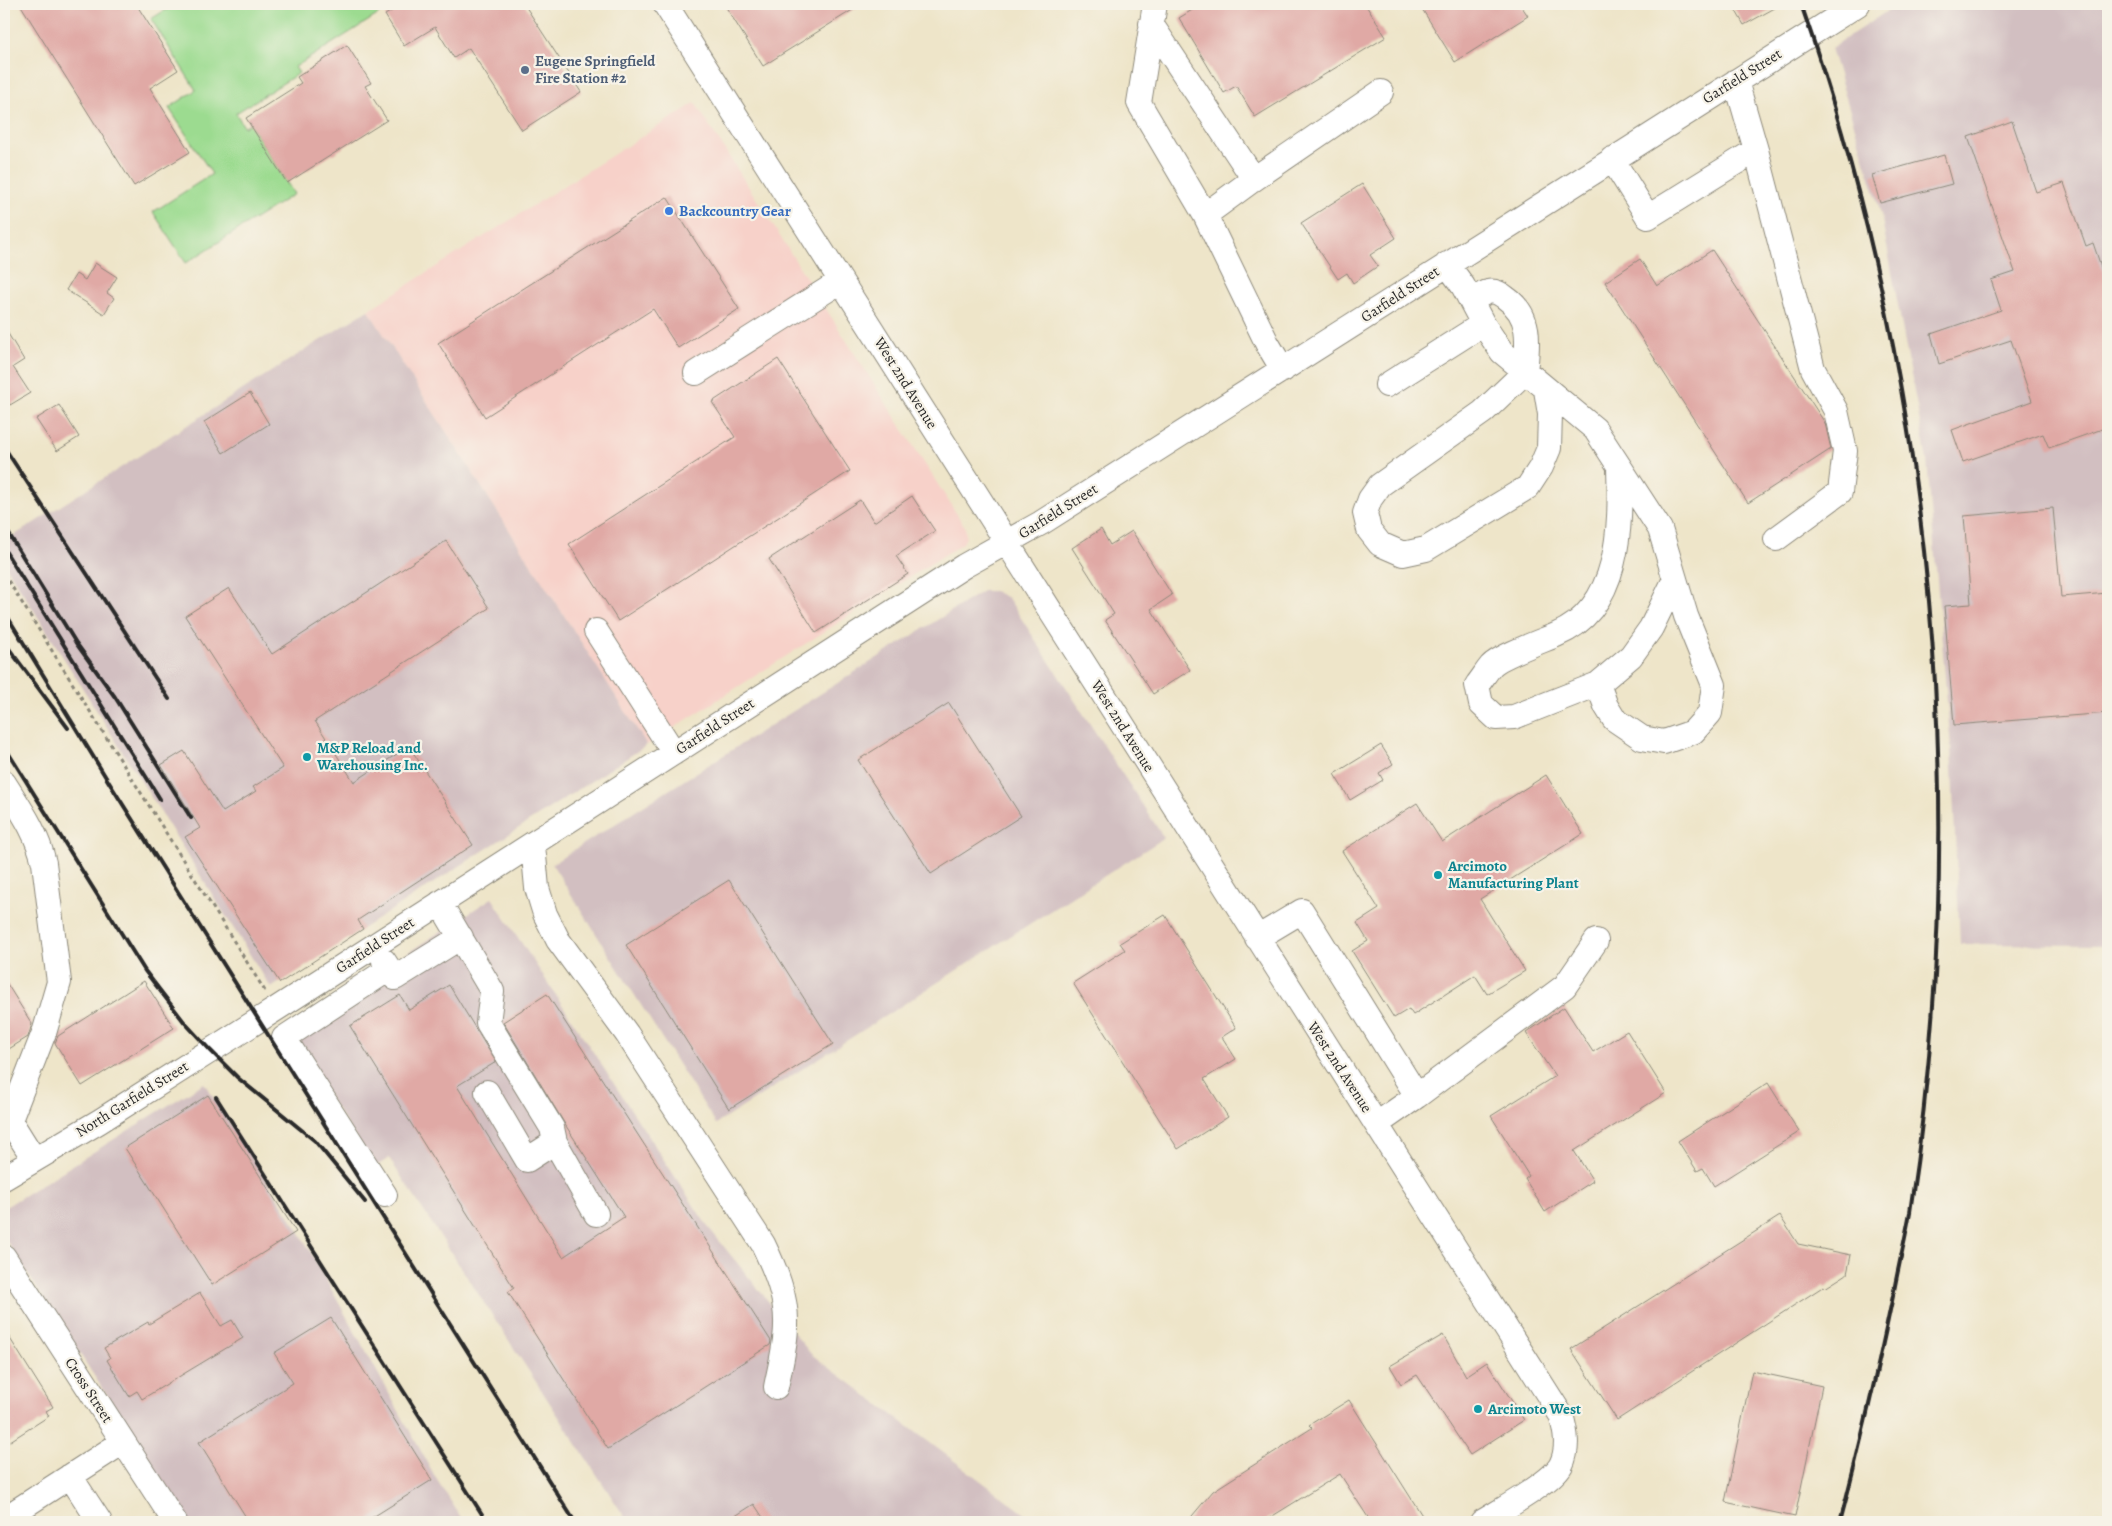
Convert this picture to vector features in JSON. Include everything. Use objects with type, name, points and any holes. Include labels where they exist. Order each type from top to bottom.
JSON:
[{"type":"street","name":"West 2nd Avenue","points":[[665,4],[1561,1415],[1566,1434],[1565,1452],[1561,1465],[1553,1475],[1482,1522]]},
{"type":"street","name":"Garfield Street","points":[[268,1014],[964,566],[1040,523],[1858,4]]},
{"type":"street","points":[[1153,14],[1254,179]]},
{"type":"street","points":[[1153,14],[1139,103],[1205,216],[1267,343],[1283,370]]},
{"type":"street","points":[[1736,81],[1756,150],[1813,370],[1836,411],[1845,451],[1840,492],[1776,539]]},
{"type":"street","points":[[1205,216],[1254,179],[1381,92]]},
{"type":"street","points":[[1612,159],[1648,217],[1756,150]]},
{"type":"street","points":[[1447,264],[1502,352],[1595,429],[1660,529],[1686,616],[1714,685],[1710,712],[1693,732],[1664,742],[1642,738],[1614,719],[1606,706],[1598,684]]},
{"type":"street","points":[[696,373],[841,281]]},
{"type":"street","points":[[1471,301],[1489,292],[1498,292],[1514,304],[1522,313],[1528,340],[1525,372],[1483,412],[1380,485],[1370,499],[1365,512],[1369,530],[1380,544],[1404,554],[1426,549],[1528,487],[1541,467],[1549,448],[1550,414],[1546,390]]},
{"type":"street","points":[[1387,386],[1483,324]]},
{"type":"street","points":[[1619,466],[1621,515],[1613,561],[1600,598],[1581,619],[1559,634],[1529,646],[1492,665],[1477,685],[1481,704],[1496,718],[1514,717],[1598,684],[1631,656],[1651,628],[1675,579]]},
{"type":"street","points":[[596,631],[674,753]]},
{"type":"street","points":[[4,783],[35,834],[40,846],[44,863],[59,982],[45,1030],[7,1115],[34,1159]]},
{"type":"street","points":[[532,845],[537,888],[545,914],[558,940],[626,1034],[763,1244],[773,1265],[784,1297],[786,1326],[776,1387]]},
{"type":"street","points":[[440,903],[492,991],[488,1023],[552,1128],[556,1142],[596,1214]]},
{"type":"street","points":[[1257,938],[1302,911],[1417,1096]]},
{"type":"street","points":[[375,945],[395,978],[461,937]]},
{"type":"street","points":[[1377,1124],[1565,986],[1596,941]]},
{"type":"street","points":[[385,1195],[284,1038],[389,969]]},
{"type":"street","name":"North Garfield Street","points":[[4,1178],[268,1014]]},
{"type":"street","points":[[487,1092],[527,1160],[556,1142]]},
{"type":"street","name":"Cross Street","points":[[4,1257],[175,1522]]},
{"type":"street","points":[[4,1520],[123,1442]]},
{"type":"street","points":[[70,1476],[100,1522]]},
{"type":"path","points":[[4,574],[268,1014]]},
{"type":"shaded area","points":[[1898,4],[2108,4],[2108,945],[1960,944],[1951,748],[1927,460],[1881,214],[1831,48]]},
{"type":"shaded area","points":[[695,103],[965,527],[966,537],[963,543],[647,745],[368,310]]},
{"type":"shaded area","points":[[368,310],[647,745],[271,988],[4,563],[4,542]]},
{"type":"shaded area","points":[[983,591],[994,591],[1008,598],[1164,838],[716,1124],[552,864]]},
{"type":"shaded area","points":[[492,898],[708,1227],[811,1354],[1036,1522],[628,1522],[389,1158],[375,1167],[286,1032]]},
{"type":"shaded area","points":[[204,1083],[299,1231],[437,1480],[464,1522],[189,1522],[4,1237],[4,1208]]},
{"type":"green space","points":[[175,4],[383,4],[376,8],[379,14],[295,67],[299,73],[236,113],[244,127],[250,124],[294,194],[186,263],[153,212],[212,174],[169,108],[196,90],[151,19]]},
{"type":"building","points":[[20,4],[136,4],[178,70],[150,88],[190,152],[134,186]]},
{"type":"building","name":"Eugene Springfield Fire Station #2","points":[[403,4],[524,4],[581,92],[522,130],[469,48],[454,58],[435,27],[404,46],[385,15]]},
{"type":"building","points":[[724,4],[862,4],[763,66]]},
{"type":"building","points":[[1202,4],[1365,4],[1386,37],[1255,117],[1236,86],[1224,93],[1179,18]]},
{"type":"building","points":[[1419,4],[1520,4],[1528,16],[1455,62]]},
{"type":"building","points":[[1732,4],[1782,4],[1744,25]]},
{"type":"building","points":[[347,45],[371,83],[365,86],[387,120],[287,183],[246,118],[301,83],[297,77]]},
{"type":"building","points":[[2012,121],[2036,192],[2064,183],[2086,246],[2093,243],[2108,287],[2108,427],[2049,448],[2043,434],[1963,462],[1952,430],[2032,401],[2011,340],[1939,364],[1931,334],[2001,310],[1991,280],[2015,272],[1968,137]]},
{"type":"building","points":[[1944,155],[1952,184],[1880,203],[1872,175]]},
{"type":"building","points":[[1362,184],[1396,238],[1370,255],[1378,266],[1353,283],[1347,273],[1338,279],[1301,223]]},
{"type":"building","points":[[667,197],[739,309],[678,348],[653,309],[485,417],[438,343]]},
{"type":"building","points":[[1712,250],[1825,423],[1831,449],[1748,503],[1605,282],[1640,259],[1657,286]]},
{"type":"building","points":[[95,263],[117,277],[107,293],[114,298],[104,314],[66,290],[76,274],[85,280]]},
{"type":"building","points":[[4,327],[24,360],[13,367],[30,393],[10,405],[4,395]]},
{"type":"building","points":[[778,359],[850,471],[618,621],[569,544],[735,437],[712,402]]},
{"type":"building","points":[[250,393],[269,424],[223,453],[204,422]]},
{"type":"building","points":[[59,405],[79,437],[57,451],[36,419]]},
{"type":"building","points":[[912,496],[935,531],[896,556],[908,574],[816,633],[769,559],[860,500],[874,522]]},
{"type":"building","points":[[2053,508],[2061,597],[2108,593],[2108,713],[1954,725],[1944,606],[1971,604],[1964,516]]},
{"type":"building","points":[[1101,529],[1110,545],[1132,531],[1172,595],[1151,609],[1190,670],[1153,694],[1105,620],[1114,614],[1072,548]]},
{"type":"building","name":"M&P Reload and Warehousing Inc.","points":[[446,541],[489,608],[315,721],[354,782],[409,746],[473,845],[358,920],[363,929],[280,983],[185,837],[200,828],[161,765],[184,751],[223,812],[256,791],[253,787],[283,768],[185,616],[229,588],[272,654]]},
{"type":"building","points":[[949,703],[1021,816],[931,874],[858,760]]},
{"type":"building","points":[[1381,745],[1393,764],[1379,773],[1383,780],[1350,800],[1334,774]]},
{"type":"building","name":"Arcimoto Manufacturing Plant","points":[[1546,775],[1583,834],[1480,899],[1525,971],[1487,994],[1475,975],[1413,1015],[1409,1009],[1394,1018],[1352,951],[1368,941],[1357,923],[1379,909],[1342,851],[1417,803],[1442,842]]},
{"type":"building","points":[[729,880],[833,1044],[729,1109],[626,945]]},
{"type":"building","points":[[1165,915],[1236,1028],[1222,1037],[1236,1059],[1204,1079],[1228,1117],[1178,1149],[1073,983],[1125,950],[1120,943]]},
{"type":"building","points":[[4,979],[32,1024],[28,1037],[4,1052]]},
{"type":"building","points":[[144,981],[174,1028],[82,1086],[55,1043],[58,1036]]},
{"type":"building","points":[[449,985],[496,1062],[457,1086],[563,1257],[624,1217],[503,1022],[547,994],[771,1341],[770,1345],[608,1449],[508,1292],[514,1288],[350,1026],[400,995],[409,1010]]},
{"type":"building","points":[[1564,1007],[1593,1052],[1627,1031],[1666,1093],[1574,1151],[1593,1181],[1545,1212],[1525,1179],[1529,1176],[1491,1116],[1555,1076],[1526,1033]]},
{"type":"building","points":[[1768,1083],[1799,1132],[1714,1186],[1703,1168],[1697,1171],[1678,1141]]},
{"type":"building","points":[[208,1095],[296,1232],[212,1285],[125,1148]]},
{"type":"building","points":[[1780,1216],[1798,1244],[1851,1255],[1847,1274],[1825,1288],[1824,1286],[1617,1420],[1571,1349]]},
{"type":"building","points":[[200,1293],[221,1326],[232,1320],[243,1338],[142,1399],[137,1391],[129,1396],[107,1360],[110,1358],[104,1348],[148,1322],[149,1324]]},
{"type":"building","points":[[331,1318],[432,1480],[365,1522],[249,1522],[199,1442],[293,1383],[274,1353]]},
{"type":"building","points":[[4,1329],[53,1407],[46,1411],[49,1416],[4,1445]]},
{"type":"building","name":"Arcimoto West","points":[[1443,1335],[1466,1376],[1487,1362],[1524,1420],[1470,1455],[1417,1375],[1401,1384],[1390,1366]]},
{"type":"building","points":[[1752,1371],[1822,1386],[1795,1517],[1725,1502]]},
{"type":"building","points":[[1349,1400],[1423,1517],[1414,1522],[1371,1522],[1340,1474],[1263,1522],[1187,1522],[1213,1491],[1312,1428],[1309,1425]]},
{"type":"building","points":[[754,1504],[766,1522],[726,1522]]},
{"type":"railway","points":[[1801,4],[1847,150],[1883,298],[1911,449],[1929,601],[1938,754],[1938,907],[1929,1060],[1910,1212],[1874,1381],[1840,1522]]},
{"type":"railway","points":[[4,447],[169,699]]},
{"type":"railway","points":[[4,526],[76,643],[115,697],[191,818]]},
{"type":"railway","points":[[4,549],[160,799]]},
{"type":"railway","points":[[4,611],[110,784],[575,1522]]},
{"type":"railway","points":[[4,642],[68,728]]},
{"type":"railway","points":[[4,746],[145,971],[185,1023],[238,1078],[315,1141],[365,1202]]},
{"type":"railway","points":[[216,1097],[487,1522]]},
{"type":"place","name":"Eugene Springfield Fire Station #2","points":[[525,70]]},
{"type":"place","name":"Backcountry Gear","points":[[669,211]]},
{"type":"place","name":"M&P Reload and Warehousing Inc.","points":[[307,757]]},
{"type":"place","name":"Arcimoto Manufacturing Plant","points":[[1438,875]]},
{"type":"place","name":"Arcimoto West","points":[[1478,1409]]}]
